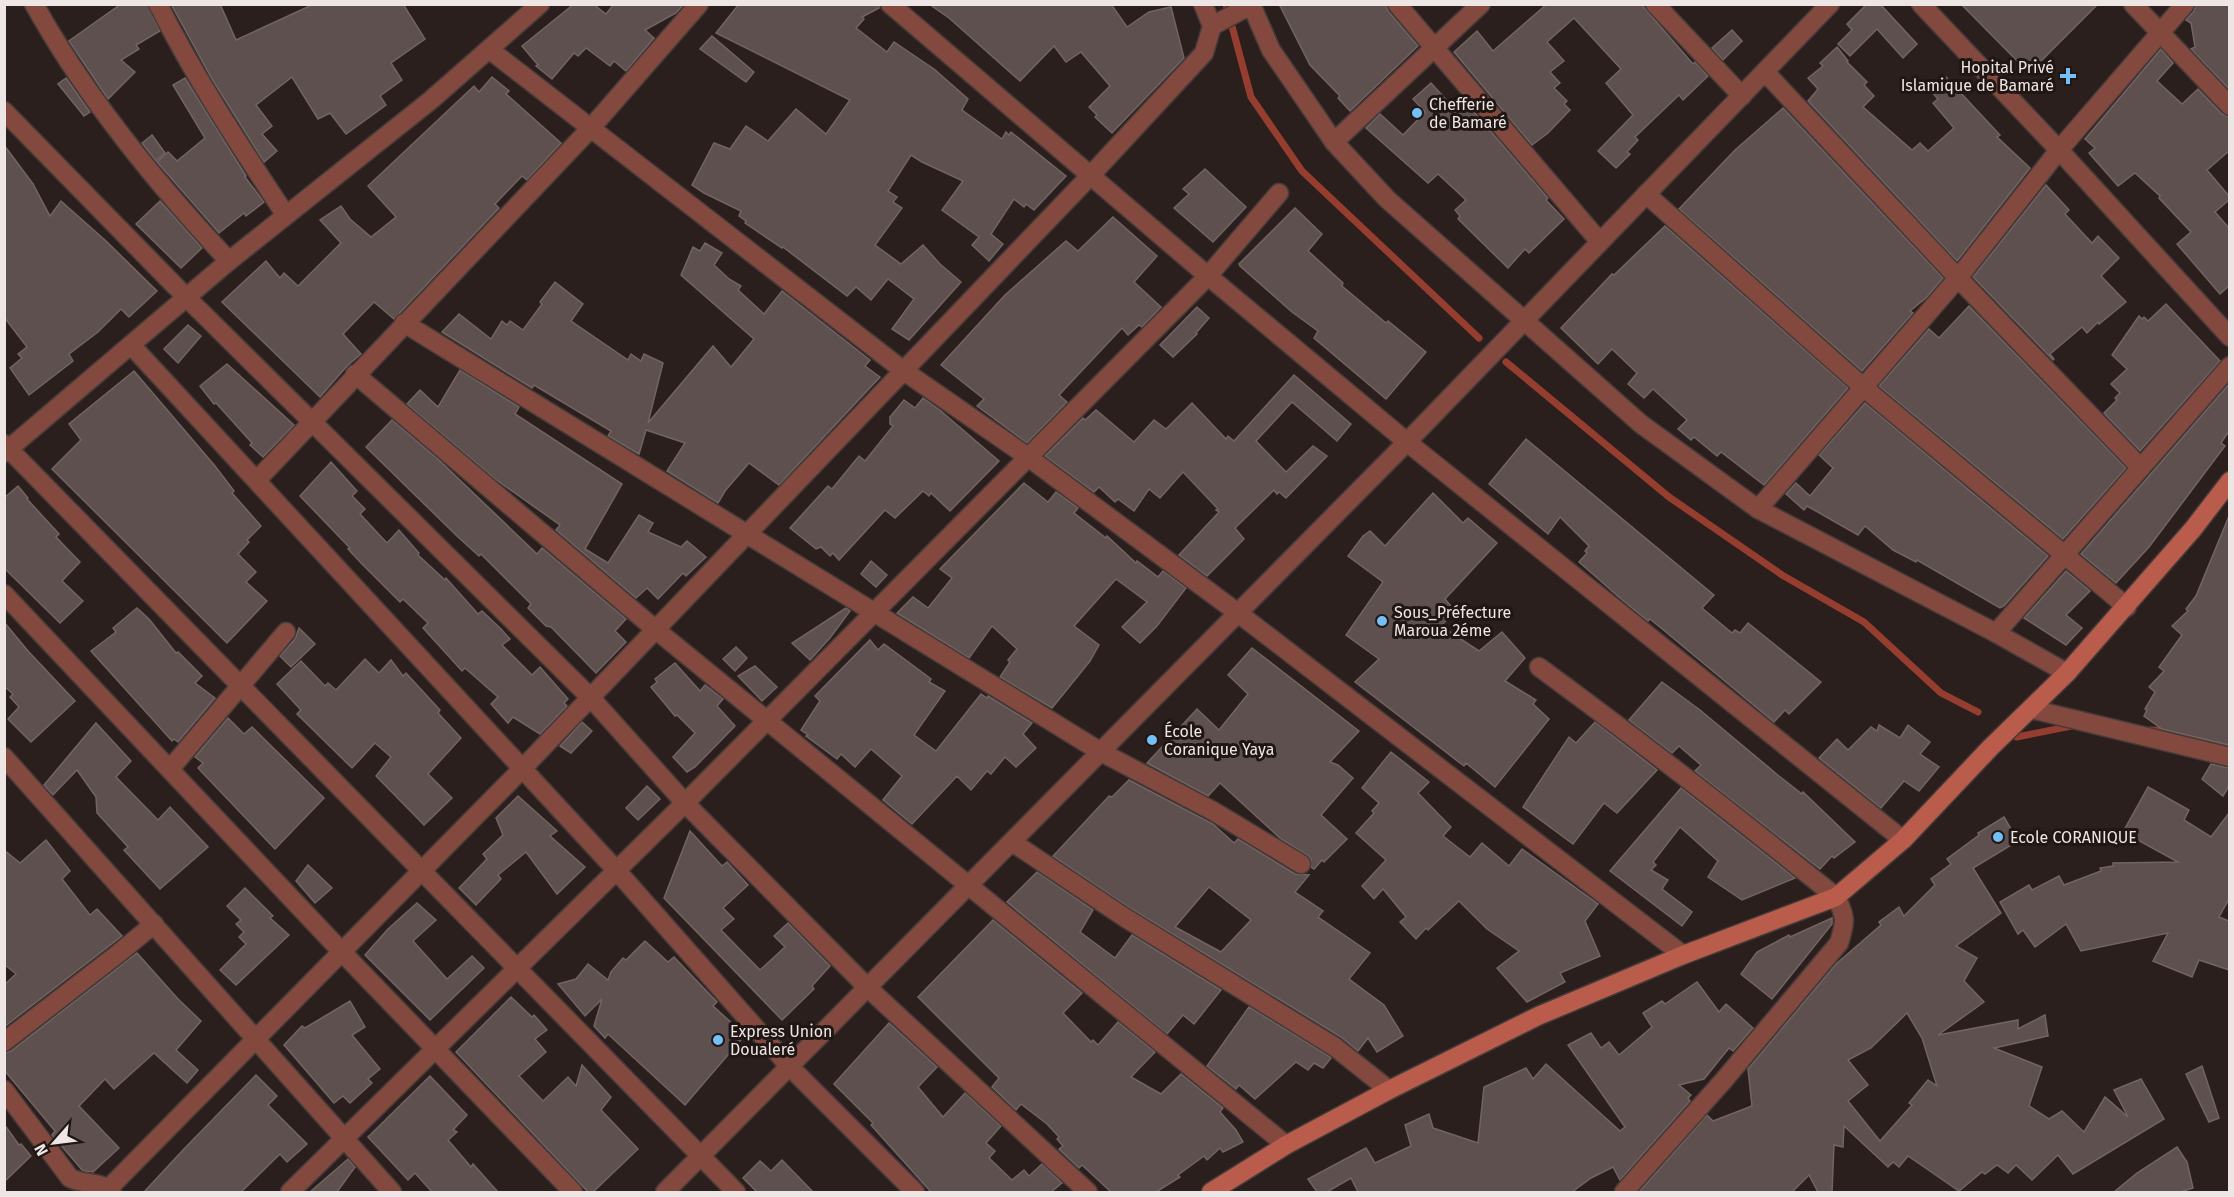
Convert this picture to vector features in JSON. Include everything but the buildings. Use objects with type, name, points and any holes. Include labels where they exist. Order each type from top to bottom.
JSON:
[{"type":"street","points":[[34,4],[55,42],[123,136],[185,214],[229,261]]},
{"type":"street","points":[[158,4],[191,66],[285,214]]},
{"type":"street","points":[[540,4],[490,50],[285,214],[6,449],[736,1192]]},
{"type":"street","points":[[257,480],[355,374],[590,129],[699,4]]},
{"type":"street","points":[[890,4],[1208,276],[1407,442],[1903,840]]},
{"type":"street","points":[[4,1090],[70,1178],[82,1184],[92,1183],[108,1191],[522,770],[1091,175],[1204,53],[1212,26],[1203,4]]},
{"type":"street","points":[[1397,4],[1600,242]]},
{"type":"street","points":[[1334,142],[1481,4]]},
{"type":"street","points":[[1655,4],[1743,96]]},
{"type":"street","points":[[665,1192],[1407,442],[1766,73],[1830,4]]},
{"type":"street","points":[[1921,4],[2059,150],[2229,337]]},
{"type":"street","points":[[2133,4],[2229,106]]},
{"type":"street","points":[[1758,509],[1958,278],[2059,150],[2185,4]]},
{"type":"street","points":[[1212,26],[1252,5],[1271,50],[1334,142],[1388,199],[1641,424],[1758,509],[1996,633],[2067,673]]},
{"type":"street","points":[[490,50],[904,371],[1028,458],[1238,613],[1683,955]]},
{"type":"street","points":[[1766,73],[1958,278],[2141,468]]},
{"type":"street","points":[[4,111],[186,297],[591,698],[685,803],[867,987],[1088,1192]]},
{"type":"street","points":[[291,1192],[617,871],[1208,276],[1279,193]]},
{"type":"street","points":[[1646,194],[1863,387],[2064,557],[2127,607]]},
{"type":"street","points":[[404,323],[1101,752],[1213,812],[1301,864]]},
{"type":"street","points":[[131,345],[617,871],[790,1066],[915,1192]]},
{"type":"street","points":[[1996,633],[2229,366]]},
{"type":"street","points":[[355,374],[766,721],[1286,1145]]},
{"type":"street","points":[[1211,1192],[1286,1145],[1389,1090],[1538,1016],[1683,955],[1836,897],[1903,840],[1990,748],[2067,673],[2193,529],[2229,481]]},
{"type":"street","points":[[4,594],[342,952],[573,1192]]},
{"type":"street","points":[[170,769],[286,632]]},
{"type":"street","points":[[1539,668],[1634,737],[1745,823],[1836,897],[1844,912],[1845,923],[1839,943],[1724,1080],[1624,1192]]},
{"type":"street","points":[[2031,709],[2229,757]]},
{"type":"street","points":[[4,757],[392,1192]]},
{"type":"street","points":[[1012,842],[1124,917],[1335,1047],[1389,1090]]},
{"type":"street","points":[[4,1042],[153,924]]},
{"type":"waterway","points":[[1226,4],[1251,97],[1302,171],[1479,338]]},
{"type":"waterway","points":[[1506,362],[1669,497],[1782,575],[1864,622],[1941,693],[1978,712]]},
{"type":"waterway","points":[[2017,737],[2076,725]]},
{"type":"waterway","points":[[2150,730],[2167,731],[2230,747]]},
{"type":"place","name":"Hopital Privé Islamique de Bamaré","points":[[2068,76]]},
{"type":"place","name":"Chefferie de Bamaré","points":[[1417,113]]},
{"type":"place","name":"Sous_Préfecture Maroua 2éme","points":[[1382,621]]},
{"type":"place","name":"École Coranique Yaya","points":[[1152,740]]},
{"type":"place","name":"Ecole CORANIQUE","points":[[1998,837]]},
{"type":"place","name":"Express Union Doualeré","points":[[718,1040]]}]
